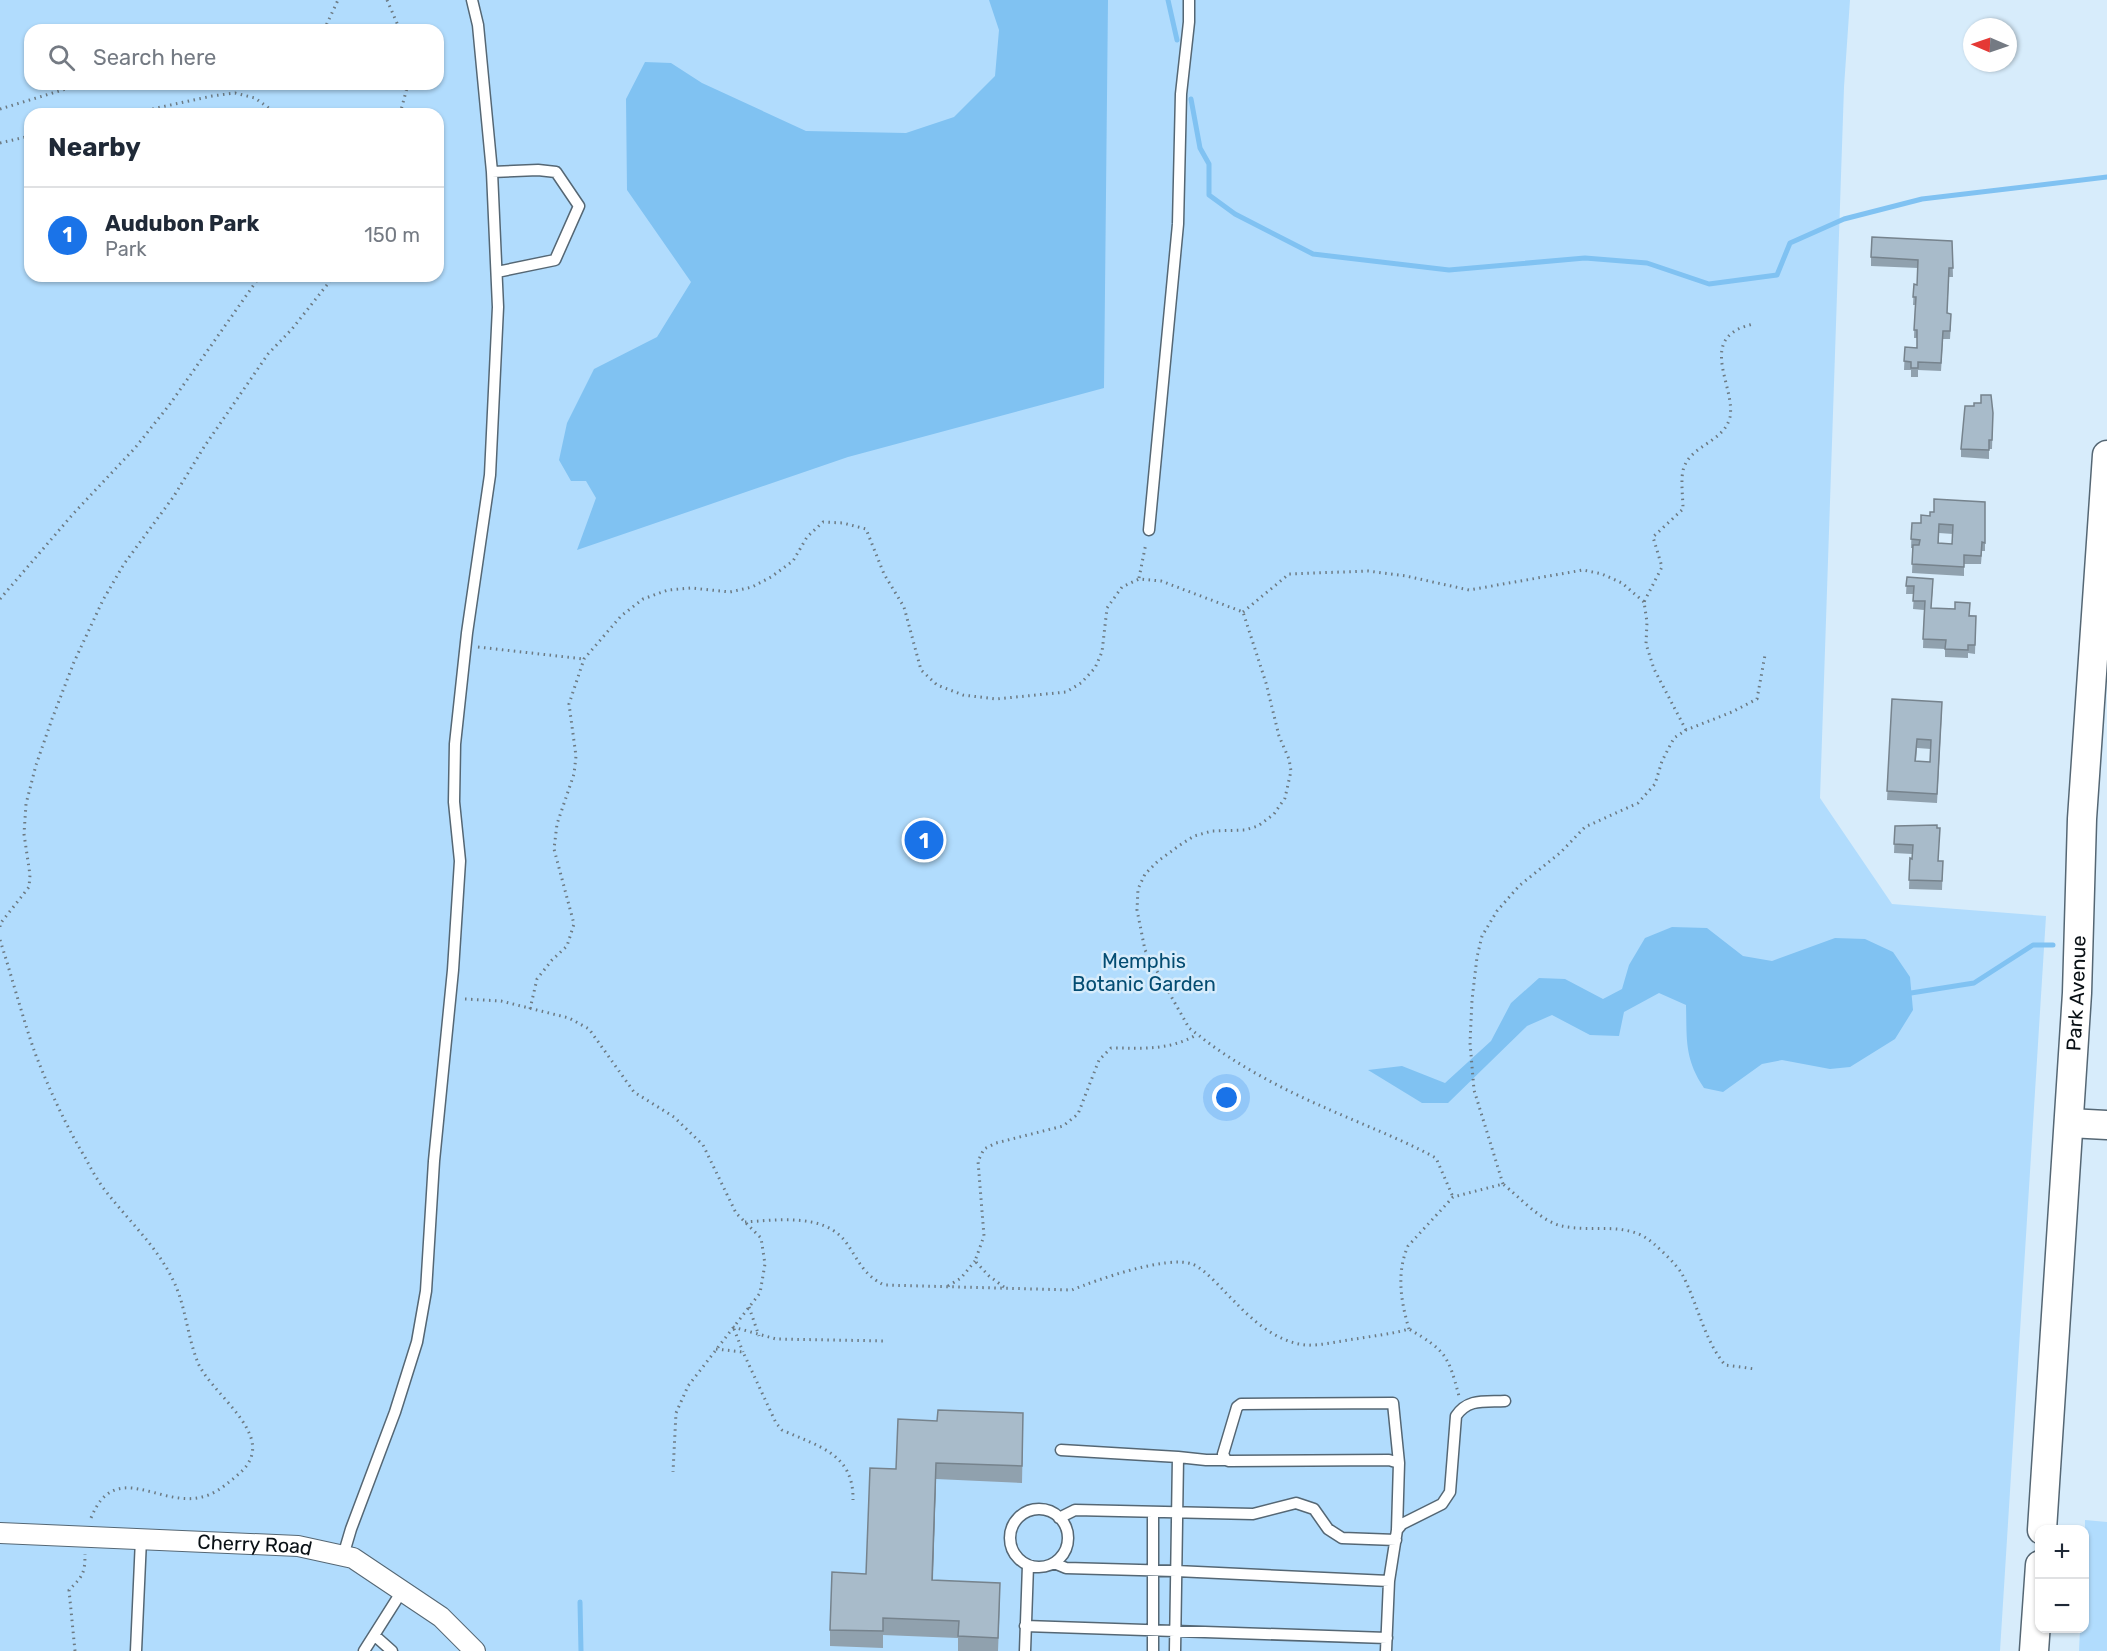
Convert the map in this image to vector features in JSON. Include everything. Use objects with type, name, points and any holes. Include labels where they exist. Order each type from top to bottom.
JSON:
[{"type":"main road","name":"Park Avenue","points":[[2042,1525],[2078,993],[2082,819],[2107,455]]},
{"type":"main road","points":[[2069,1123],[2107,1125]]},
{"type":"main road","points":[[2034,1651],[2039,1579]]},
{"type":"street","name":"Cherry Road","points":[[0,1533],[298,1546],[353,1558],[441,1617],[475,1651]]},
{"type":"lane","points":[[343,1556],[395,1412],[417,1342],[426,1291],[434,1161],[450,998],[460,861],[454,802],[455,744],[465,645],[490,475],[498,307],[492,172],[478,25],[472,0]]},
{"type":"lane","points":[[1149,530],[1178,224],[1181,94],[1189,22],[1189,0]]},
{"type":"lane","points":[[492,172],[538,170],[556,172],[579,207],[555,260],[497,272]]},
{"type":"lane","points":[[1396,1535],[1402,1524],[1442,1504],[1450,1492],[1456,1416],[1462,1407],[1468,1403],[1505,1401]]},
{"type":"lane","points":[[1226,1460],[1223,1454],[1237,1407],[1241,1404],[1393,1403],[1398,1463],[1396,1535],[1389,1581],[1386,1651]]},
{"type":"lane","points":[[1062,1450],[1178,1457],[1206,1461],[1389,1460],[1398,1463]]},
{"type":"lane","points":[[1175,1651],[1178,1457]]},
{"type":"lane","points":[[1059,1518],[1075,1510],[1253,1514],[1296,1503],[1314,1509],[1328,1529],[1342,1538],[1396,1535]]},
{"type":"lane","points":[[1041,1509],[1050,1511],[1059,1518],[1067,1532],[1067,1542],[1065,1551],[1054,1563],[1043,1567],[1028,1565],[1017,1558],[1010,1540],[1011,1530],[1015,1521],[1022,1514],[1041,1509]]},
{"type":"lane","points":[[1153,1512],[1153,1651]]},
{"type":"lane","points":[[136,1651],[141,1539]]},
{"type":"lane","points":[[1054,1563],[1066,1568],[1389,1581]]},
{"type":"lane","points":[[1025,1651],[1028,1565]]},
{"type":"lane","points":[[364,1651],[402,1591]]},
{"type":"lane","points":[[1025,1626],[1387,1638]]},
{"type":"lane","points":[[374,1635],[392,1651]]},
{"type":"path","points":[[327,24],[338,0]]},
{"type":"path","points":[[387,0],[397,24]]},
{"type":"path","points":[[0,110],[63,90]]},
{"type":"path","points":[[402,108],[406,90]]},
{"type":"path","points":[[159,108],[235,93],[255,98],[269,108]]},
{"type":"path","points":[[0,143],[24,137]]},
{"type":"path","points":[[0,599],[73,514],[135,448],[170,404],[256,282]]},
{"type":"path","points":[[0,927],[14,904],[29,887],[30,876],[24,834],[26,804],[36,765],[74,662],[103,600],[124,564],[174,496],[204,447],[268,354],[292,329],[329,282]]},
{"type":"path","points":[[1686,730],[1654,669],[1646,644],[1647,622],[1644,602],[1662,567],[1653,537],[1683,509],[1683,468],[1690,457],[1724,433],[1732,405],[1721,358],[1724,340],[1734,331],[1753,324]]},
{"type":"path","points":[[530,1009],[537,979],[567,946],[574,924],[554,849],[557,824],[574,774],[576,756],[569,704],[584,659],[621,616],[643,599],[668,590],[691,588],[730,592],[752,587],[793,561],[807,537],[823,522],[843,523],[866,529],[884,574],[904,607],[921,670],[937,685],[963,695],[996,699],[1066,692],[1081,683],[1095,668],[1102,652],[1107,608],[1122,587],[1139,579],[1161,581],[1243,612]]},
{"type":"path","points":[[1139,579],[1149,530]]},
{"type":"path","points":[[1243,612],[1289,574],[1368,571],[1406,576],[1469,590],[1583,570],[1602,574],[1622,583],[1644,602]]},
{"type":"path","points":[[1243,612],[1266,683],[1279,736],[1289,759],[1291,771],[1285,798],[1274,814],[1258,826],[1245,830],[1212,831],[1194,836],[1158,861],[1145,874],[1138,889],[1137,910],[1145,950],[1189,1028],[1248,1068],[1325,1108],[1395,1137],[1436,1158],[1453,1197]]},
{"type":"path","points":[[465,645],[584,659]]},
{"type":"path","points":[[1755,1369],[1725,1365],[1705,1332],[1681,1272],[1654,1243],[1639,1234],[1617,1229],[1561,1226],[1540,1215],[1503,1184],[1474,1090],[1470,1043],[1477,957],[1482,936],[1497,910],[1519,886],[1561,852],[1585,827],[1638,803],[1655,784],[1662,760],[1674,738],[1686,730],[1732,712],[1757,699],[1765,655]]},
{"type":"path","points":[[0,940],[34,1051],[63,1117],[106,1192],[147,1239],[174,1281],[198,1363],[209,1381],[249,1430],[252,1453],[245,1469],[220,1489],[202,1497],[168,1497],[125,1486],[111,1491],[102,1499],[87,1526],[85,1569],[81,1578],[69,1590],[75,1651]]},
{"type":"path","points":[[450,998],[501,1001],[569,1018],[589,1029],[634,1092],[674,1116],[703,1145],[736,1213],[760,1238],[765,1264],[760,1293],[688,1386],[676,1413],[673,1472]]},
{"type":"path","points":[[946,1287],[961,1278],[975,1261],[984,1236],[978,1161],[984,1149],[996,1143],[1063,1126],[1078,1114],[1099,1060],[1111,1048],[1154,1048],[1181,1044],[1197,1034]]},
{"type":"path","points":[[1409,1329],[1401,1289],[1404,1256],[1416,1237],[1453,1197],[1503,1184]]},
{"type":"path","points":[[745,1222],[794,1221],[820,1224],[833,1229],[844,1240],[870,1278],[884,1285],[1072,1290],[1126,1272],[1179,1262],[1192,1264],[1203,1271],[1248,1315],[1272,1332],[1290,1341],[1306,1345],[1321,1344],[1409,1329],[1446,1355],[1453,1371],[1462,1407]]},
{"type":"path","points":[[975,1261],[989,1276],[1006,1288]]},
{"type":"path","points":[[749,1308],[759,1336]]},
{"type":"path","points":[[733,1327],[776,1339],[886,1341]]},
{"type":"path","points":[[733,1327],[776,1423],[782,1430],[835,1454],[848,1475],[853,1490],[853,1500]]},
{"type":"path","points":[[716,1349],[743,1352]]},
{"type":"green space","name":"Memphis Botanic Garden","points":[[0,0],[1850,0],[1844,87],[1820,798],[1892,904],[2046,916],[2000,1651],[0,1651]]},
{"type":"green space","points":[[2085,1520],[2107,1522],[2107,1651],[2079,1651],[2080,1633],[2089,1633],[2089,1525],[2085,1525]]},
{"type":"shaded area","points":[[989,0],[1108,0],[1104,388],[848,457],[577,550],[596,498],[586,481],[571,481],[559,460],[567,423],[594,369],[657,337],[691,282],[627,190],[626,99],[645,62],[671,63],[702,83],[806,131],[906,133],[954,117],[995,76],[999,30]]},
{"type":"shaded area","points":[[1672,927],[1707,928],[1743,956],[1772,961],[1835,938],[1865,939],[1893,952],[1910,977],[1913,1010],[1895,1039],[1850,1067],[1830,1069],[1782,1060],[1762,1064],[1723,1092],[1704,1088],[1693,1067],[1688,1048],[1686,1005],[1659,993],[1624,1012],[1619,1036],[1590,1035],[1552,1015],[1527,1026],[1448,1103],[1422,1103],[1368,1070],[1402,1066],[1445,1083],[1491,1041],[1511,1003],[1539,978],[1565,979],[1603,999],[1622,989],[1629,965],[1645,938]]},
{"type":"building","points":[[1872,237],[1952,241],[1953,268],[1949,268],[1947,313],[1951,314],[1950,331],[1943,331],[1941,363],[1918,362],[1918,368],[1911,368],[1911,362],[1904,361],[1905,347],[1917,348],[1917,330],[1914,330],[1916,297],[1913,297],[1914,284],[1917,285],[1918,260],[1871,257]]},
{"type":"building","points":[[1981,395],[1991,395],[1993,413],[1992,440],[1989,440],[1989,450],[1961,449],[1965,406],[1981,403]]},
{"type":"building","points":[[1934,499],[1985,502],[1985,543],[1982,542],[1981,556],[1964,555],[1964,567],[1912,564],[1913,545],[1919,545],[1920,540],[1911,539],[1912,523],[1921,523],[1921,515],[1930,516],[1930,512],[1934,512]],"holes":[[[1939,524],[1953,525],[1952,544],[1938,543]]]},
{"type":"building","points":[[1907,577],[1933,579],[1931,608],[1955,609],[1955,602],[1970,603],[1969,616],[1976,616],[1975,645],[1968,645],[1968,650],[1945,649],[1946,640],[1923,639],[1925,601],[1913,601],[1914,586],[1906,586]]},
{"type":"building","points":[[1892,699],[1942,702],[1937,794],[1887,791]],"holes":[[[1917,739],[1931,740],[1930,762],[1915,761]]]},
{"type":"building","points":[[1937,825],[1937,828],[1940,828],[1938,861],[1943,861],[1942,881],[1909,880],[1913,845],[1894,844],[1895,826]]},
{"type":"building","points":[[938,1410],[1023,1413],[1022,1466],[936,1463],[932,1580],[1000,1583],[998,1638],[958,1636],[959,1621],[883,1618],[883,1631],[830,1630],[832,1572],[866,1574],[870,1468],[896,1469],[898,1419],[937,1421]]},
{"type":"waterway","points":[[1168,0],[1177,40]]},
{"type":"waterway","points":[[1191,99],[1200,148],[1209,164],[1209,195],[1235,214],[1313,254],[1449,270],[1585,258],[1647,263],[1709,284],[1777,275],[1790,243],[1844,219],[1922,199],[2107,177]]},
{"type":"waterway","points":[[1911,993],[1974,983],[2033,945],[2053,945]]},
{"type":"waterway","points":[[580,1602],[581,1651]]},
{"type":"place","name":"Audubon Park","points":[[924,840]]}]
